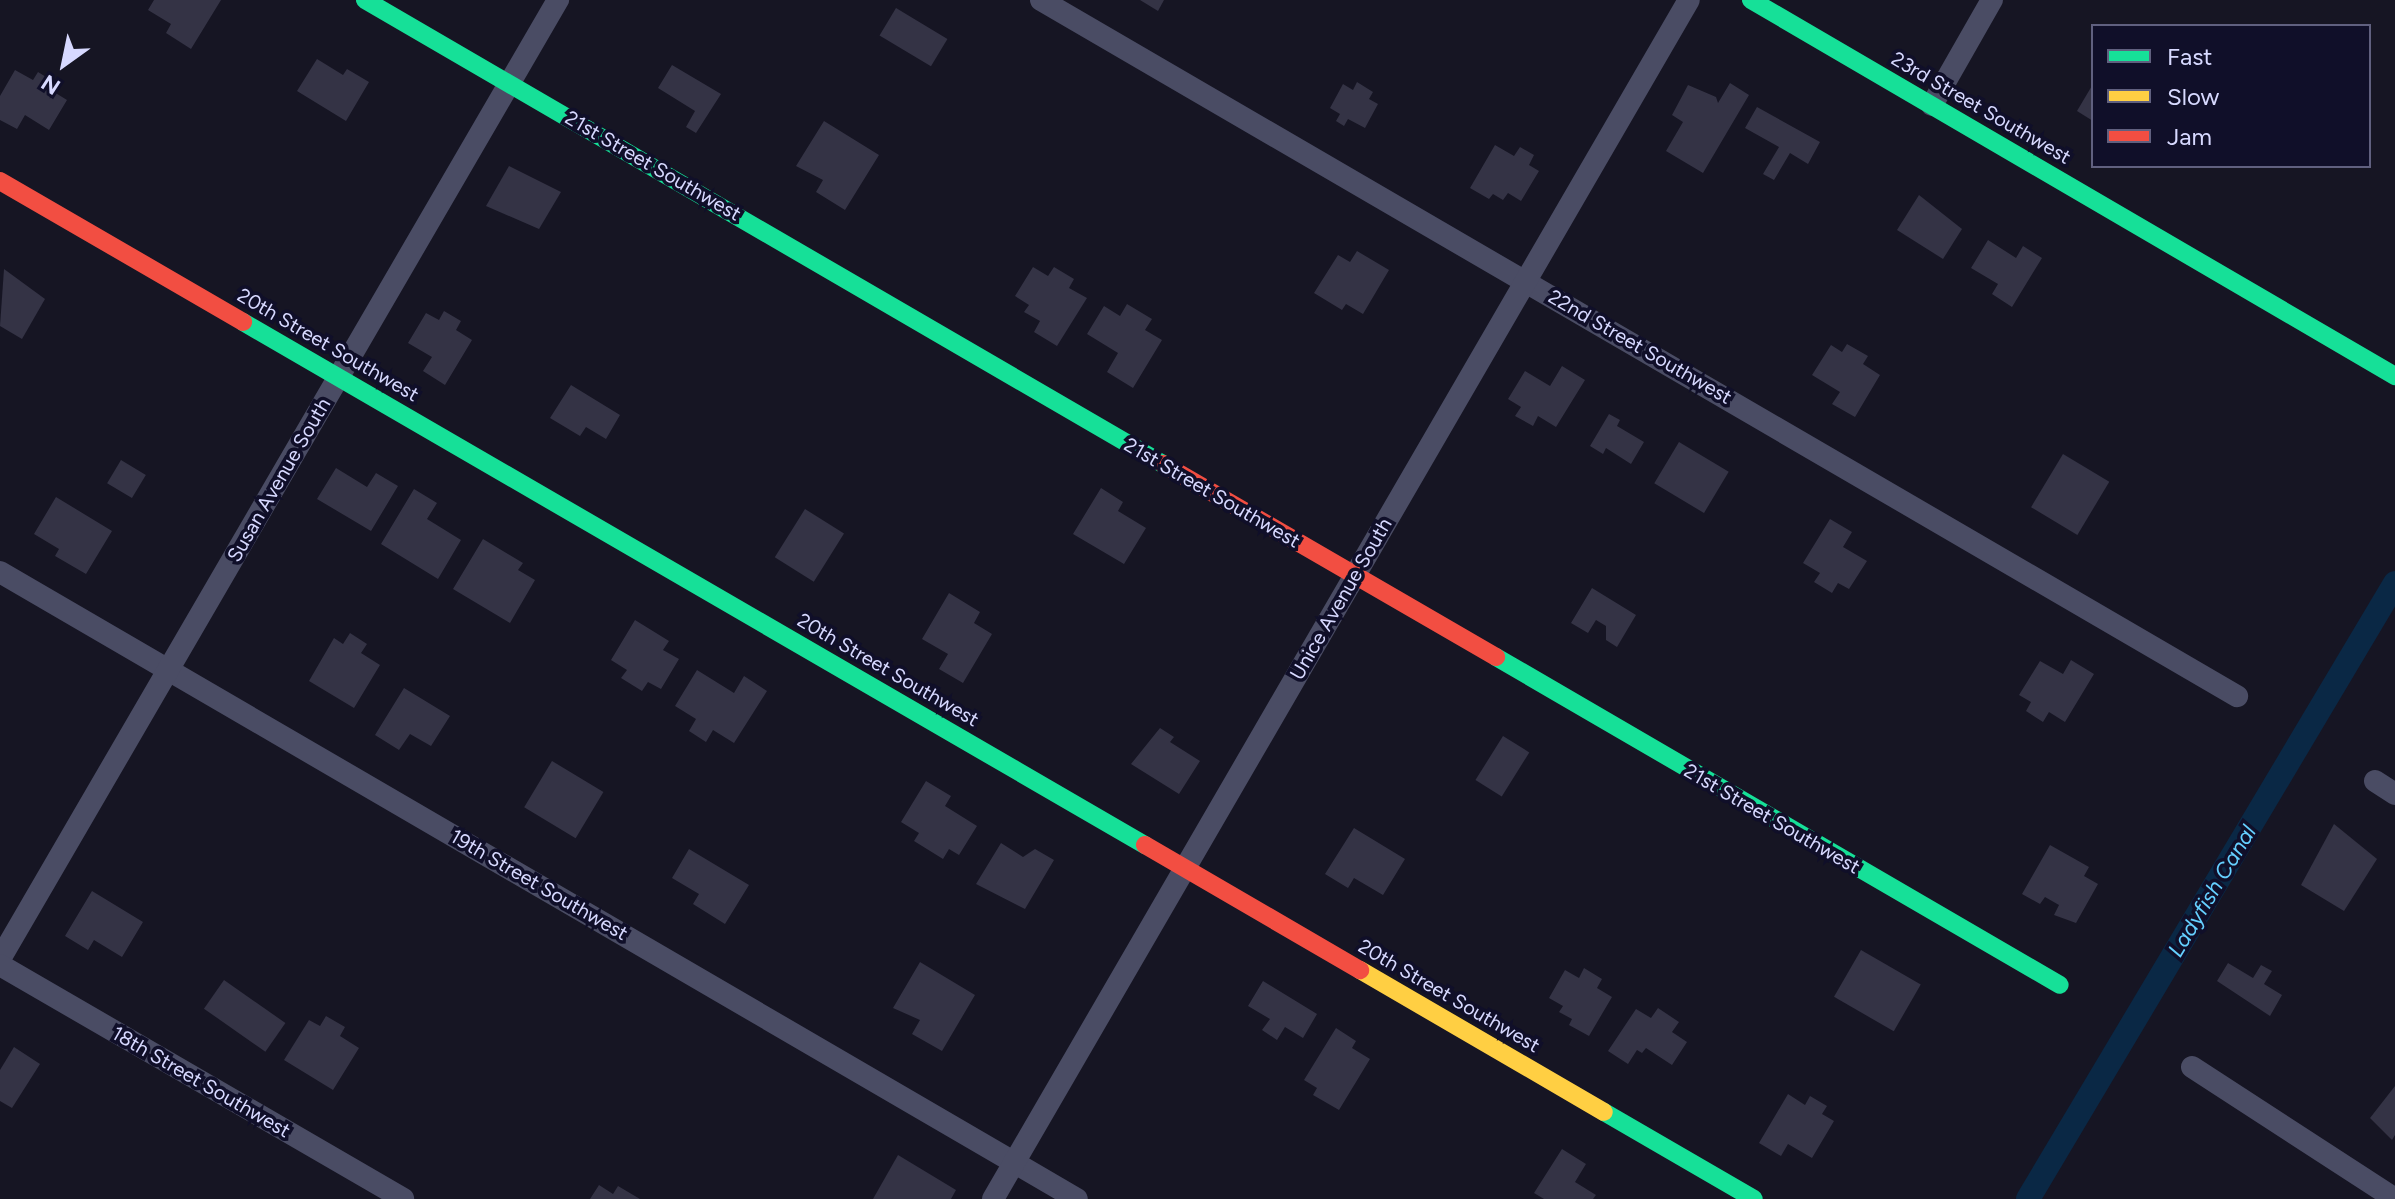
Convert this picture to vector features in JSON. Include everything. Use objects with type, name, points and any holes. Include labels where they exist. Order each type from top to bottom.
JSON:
[{"type":"street","name":"21st Street Southwest","points":[[365,0],[2060,985]]},
{"type":"street","name":"Susan Avenue South","points":[[0,959],[558,0]]},
{"type":"street","name":"22nd Street Southwest","points":[[1041,0],[2237,696]]},
{"type":"street","name":"Unice Avenue South","points":[[993,1199],[1689,0]]},
{"type":"street","name":"23rd Street Southwest","points":[[1751,0],[2395,376]]},
{"type":"street","points":[[1932,105],[1992,0]]},
{"type":"street","name":"20th Street Southwest","points":[[0,181],[1754,1199]]},
{"type":"street","name":"19th Street Southwest","points":[[0,572],[1077,1199]]},
{"type":"street","points":[[2375,781],[2395,794]]},
{"type":"street","name":"18th Street Southwest","points":[[0,965],[403,1199]]},
{"type":"street","points":[[2192,1067],[2395,1199]]},
{"type":"building","points":[[154,0],[221,0],[191,49],[166,33],[171,24],[148,10]]},
{"type":"building","points":[[1140,0],[1164,0],[1158,11]]},
{"type":"building","points":[[896,8],[947,39],[931,66],[880,35]]},
{"type":"building","points":[[317,59],[343,75],[347,69],[369,82],[346,121],[297,91]]},
{"type":"building","points":[[672,65],[721,94],[696,133],[686,127],[695,111],[658,88]]},
{"type":"building","points":[[15,70],[33,80],[38,72],[59,85],[54,92],[67,100],[49,130],[25,115],[17,129],[0,120],[0,96]]},
{"type":"building","points":[[1357,82],[1373,92],[1369,99],[1378,104],[1365,128],[1348,119],[1344,126],[1336,121],[1340,114],[1330,108],[1343,84],[1353,90]]},
{"type":"building","points":[[1730,83],[1749,95],[1703,173],[1666,151],[1683,122],[1672,115],[1688,85],[1716,97],[1718,103]]},
{"type":"building","points":[[2091,87],[2091,120],[2077,111]]},
{"type":"building","points":[[1757,107],[1820,142],[1808,164],[1790,153],[1774,180],[1763,174],[1779,147],[1745,128]]},
{"type":"building","points":[[824,121],[879,155],[845,210],[816,192],[823,180],[796,166]]},
{"type":"building","points":[[1495,145],[1514,156],[1520,147],[1534,155],[1529,165],[1539,171],[1521,201],[1508,193],[1503,200],[1493,194],[1489,199],[1470,188]]},
{"type":"building","points":[[509,166],[561,192],[539,229],[486,206]]},
{"type":"building","points":[[1919,195],[1962,229],[1943,259],[1897,230]]},
{"type":"building","points":[[1988,240],[2016,258],[2023,246],[2042,258],[2012,307],[1992,294],[1998,284],[1971,268]]},
{"type":"building","points":[[1357,251],[1389,270],[1363,314],[1346,304],[1342,310],[1314,293],[1338,255],[1350,262]]},
{"type":"building","points":[[1033,267],[1048,276],[1054,267],[1074,279],[1069,288],[1087,298],[1057,346],[1034,332],[1040,321],[1024,312],[1029,305],[1015,296]]},
{"type":"building","points":[[4,269],[45,299],[22,339],[0,326]]},
{"type":"building","points":[[1127,304],[1152,319],[1145,330],[1162,340],[1133,388],[1107,372],[1118,353],[1087,334],[1104,306],[1120,316]]},
{"type":"building","points":[[444,311],[461,321],[456,330],[472,340],[445,385],[423,371],[432,357],[408,343],[426,313],[439,320]]},
{"type":"building","points":[[1847,344],[1868,356],[1863,364],[1880,375],[1855,417],[1832,404],[1840,392],[1812,375],[1831,345],[1842,352]]},
{"type":"building","points":[[1562,366],[1585,380],[1556,427],[1538,416],[1533,426],[1515,416],[1521,407],[1508,399],[1525,371],[1550,386]]},
{"type":"building","points":[[571,385],[620,415],[606,439],[586,427],[580,436],[550,418]]},
{"type":"building","points":[[1609,414],[1620,420],[1617,426],[1644,442],[1631,464],[1606,448],[1603,454],[1590,446]]},
{"type":"building","points":[[1679,442],[1729,472],[1704,513],[1654,483]]},
{"type":"building","points":[[2063,454],[2109,482],[2077,535],[2031,507]]},
{"type":"building","points":[[121,460],[146,475],[132,498],[107,483]]},
{"type":"building","points":[[336,468],[367,487],[376,473],[398,486],[371,531],[317,499]]},
{"type":"building","points":[[1101,488],[1123,502],[1118,511],[1146,528],[1124,564],[1073,534]]},
{"type":"building","points":[[414,489],[437,503],[427,519],[461,540],[438,579],[381,544]]},
{"type":"building","points":[[56,497],[112,531],[86,574],[55,556],[59,549],[34,534]]},
{"type":"building","points":[[805,509],[844,533],[814,582],[775,557]]},
{"type":"building","points":[[1830,519],[1852,532],[1843,547],[1867,561],[1849,589],[1838,583],[1832,593],[1814,582],[1820,573],[1803,563]]},
{"type":"building","points":[[483,539],[523,563],[518,570],[535,580],[510,623],[453,589]]},
{"type":"building","points":[[1592,588],[1636,615],[1617,647],[1606,640],[1606,626],[1596,620],[1588,633],[1571,623]]},
{"type":"building","points":[[949,593],[980,612],[974,623],[992,634],[963,683],[939,669],[948,654],[922,639]]},
{"type":"building","points":[[635,620],[669,641],[663,650],[679,659],[661,689],[648,682],[642,691],[621,678],[627,670],[611,660]]},
{"type":"building","points":[[350,633],[367,644],[361,653],[380,665],[354,708],[309,681],[334,638],[343,644]]},
{"type":"building","points":[[2071,660],[2094,674],[2065,722],[2049,712],[2043,722],[2026,711],[2031,702],[2019,695],[2040,661],[2063,674]]},
{"type":"building","points":[[697,670],[734,693],[744,676],[767,691],[734,743],[713,730],[706,742],[689,731],[696,719],[675,706]]},
{"type":"building","points":[[404,688],[450,716],[431,746],[410,734],[399,750],[375,735]]},
{"type":"building","points":[[1160,728],[1174,737],[1170,742],[1200,761],[1179,794],[1131,764]]},
{"type":"building","points":[[1503,736],[1529,752],[1502,797],[1475,780]]},
{"type":"building","points":[[552,761],[603,792],[576,838],[524,807]]},
{"type":"building","points":[[926,781],[951,796],[945,806],[977,826],[959,855],[949,849],[943,859],[914,841],[919,833],[901,822]]},
{"type":"building","points":[[2334,824],[2377,859],[2344,911],[2301,885]]},
{"type":"building","points":[[1354,828],[1405,859],[1383,895],[1354,878],[1348,888],[1325,874]]},
{"type":"building","points":[[1001,843],[1023,857],[1035,849],[1054,860],[1025,909],[976,884]]},
{"type":"building","points":[[2050,845],[2089,867],[2084,876],[2098,884],[2076,923],[2054,915],[2059,905],[2045,897],[2040,904],[2022,894]]},
{"type":"building","points":[[689,849],[749,885],[725,924],[693,904],[699,894],[672,878]]},
{"type":"building","points":[[92,891],[143,922],[122,957],[94,940],[88,950],[65,936]]},
{"type":"building","points":[[1861,950],[1921,984],[1894,1031],[1834,997]]},
{"type":"building","points":[[920,962],[975,995],[942,1051],[912,1034],[920,1020],[893,1008]]},
{"type":"building","points":[[2228,963],[2253,978],[2261,965],[2272,971],[2264,984],[2282,995],[2270,1016],[2217,981]]},
{"type":"building","points":[[1584,968],[1602,979],[1597,988],[1612,997],[1589,1036],[1569,1025],[1572,1019],[1559,1012],[1563,1006],[1549,998],[1565,970],[1579,978]]},
{"type":"building","points":[[224,980],[285,1023],[265,1052],[204,1009]]},
{"type":"building","points":[[1263,981],[1317,1014],[1303,1038],[1285,1027],[1277,1040],[1262,1030],[1270,1019],[1248,1006]]},
{"type":"building","points":[[1658,1008],[1679,1022],[1672,1032],[1687,1042],[1672,1065],[1646,1048],[1642,1053],[1637,1050],[1628,1064],[1608,1051],[1636,1009],[1651,1018]]},
{"type":"building","points":[[326,1016],[345,1027],[340,1036],[359,1048],[333,1090],[284,1060],[309,1020],[320,1026]]},
{"type":"building","points":[[1336,1028],[1356,1041],[1352,1048],[1370,1059],[1339,1110],[1313,1095],[1317,1088],[1304,1080]]},
{"type":"building","points":[[14,1047],[40,1064],[12,1108],[0,1101],[0,1070]]},
{"type":"building","points":[[2395,1086],[2395,1135],[2392,1140],[2370,1118]]},
{"type":"building","points":[[1788,1094],[1805,1105],[1810,1096],[1827,1106],[1822,1114],[1834,1121],[1812,1158],[1788,1144],[1781,1156],[1759,1143]]},
{"type":"building","points":[[1562,1149],[1586,1164],[1575,1182],[1596,1195],[1593,1199],[1544,1199],[1534,1193]]},
{"type":"building","points":[[898,1155],[956,1190],[951,1199],[873,1199]]},
{"type":"building","points":[[599,1185],[613,1194],[618,1186],[640,1199],[590,1199]]},
{"type":"waterway","name":"Ladyfish Canal","points":[[2028,1199],[2395,583]]},
{"type":"traffic: fast","points":[[365,0],[1163,464]]},
{"type":"traffic: fast","points":[[1751,0],[2395,376]]},
{"type":"traffic: fast","points":[[243,322],[1145,845]]},
{"type":"traffic: fast","points":[[1496,657],[2060,985]]},
{"type":"traffic: fast","points":[[1604,1112],[1754,1199]]},
{"type":"traffic: slow","points":[[1360,970],[1604,1112]]},
{"type":"traffic: jam","points":[[0,181],[243,322]]},
{"type":"traffic: jam","points":[[1163,464],[1496,657]]},
{"type":"traffic: jam","points":[[1145,845],[1360,970]]}]
